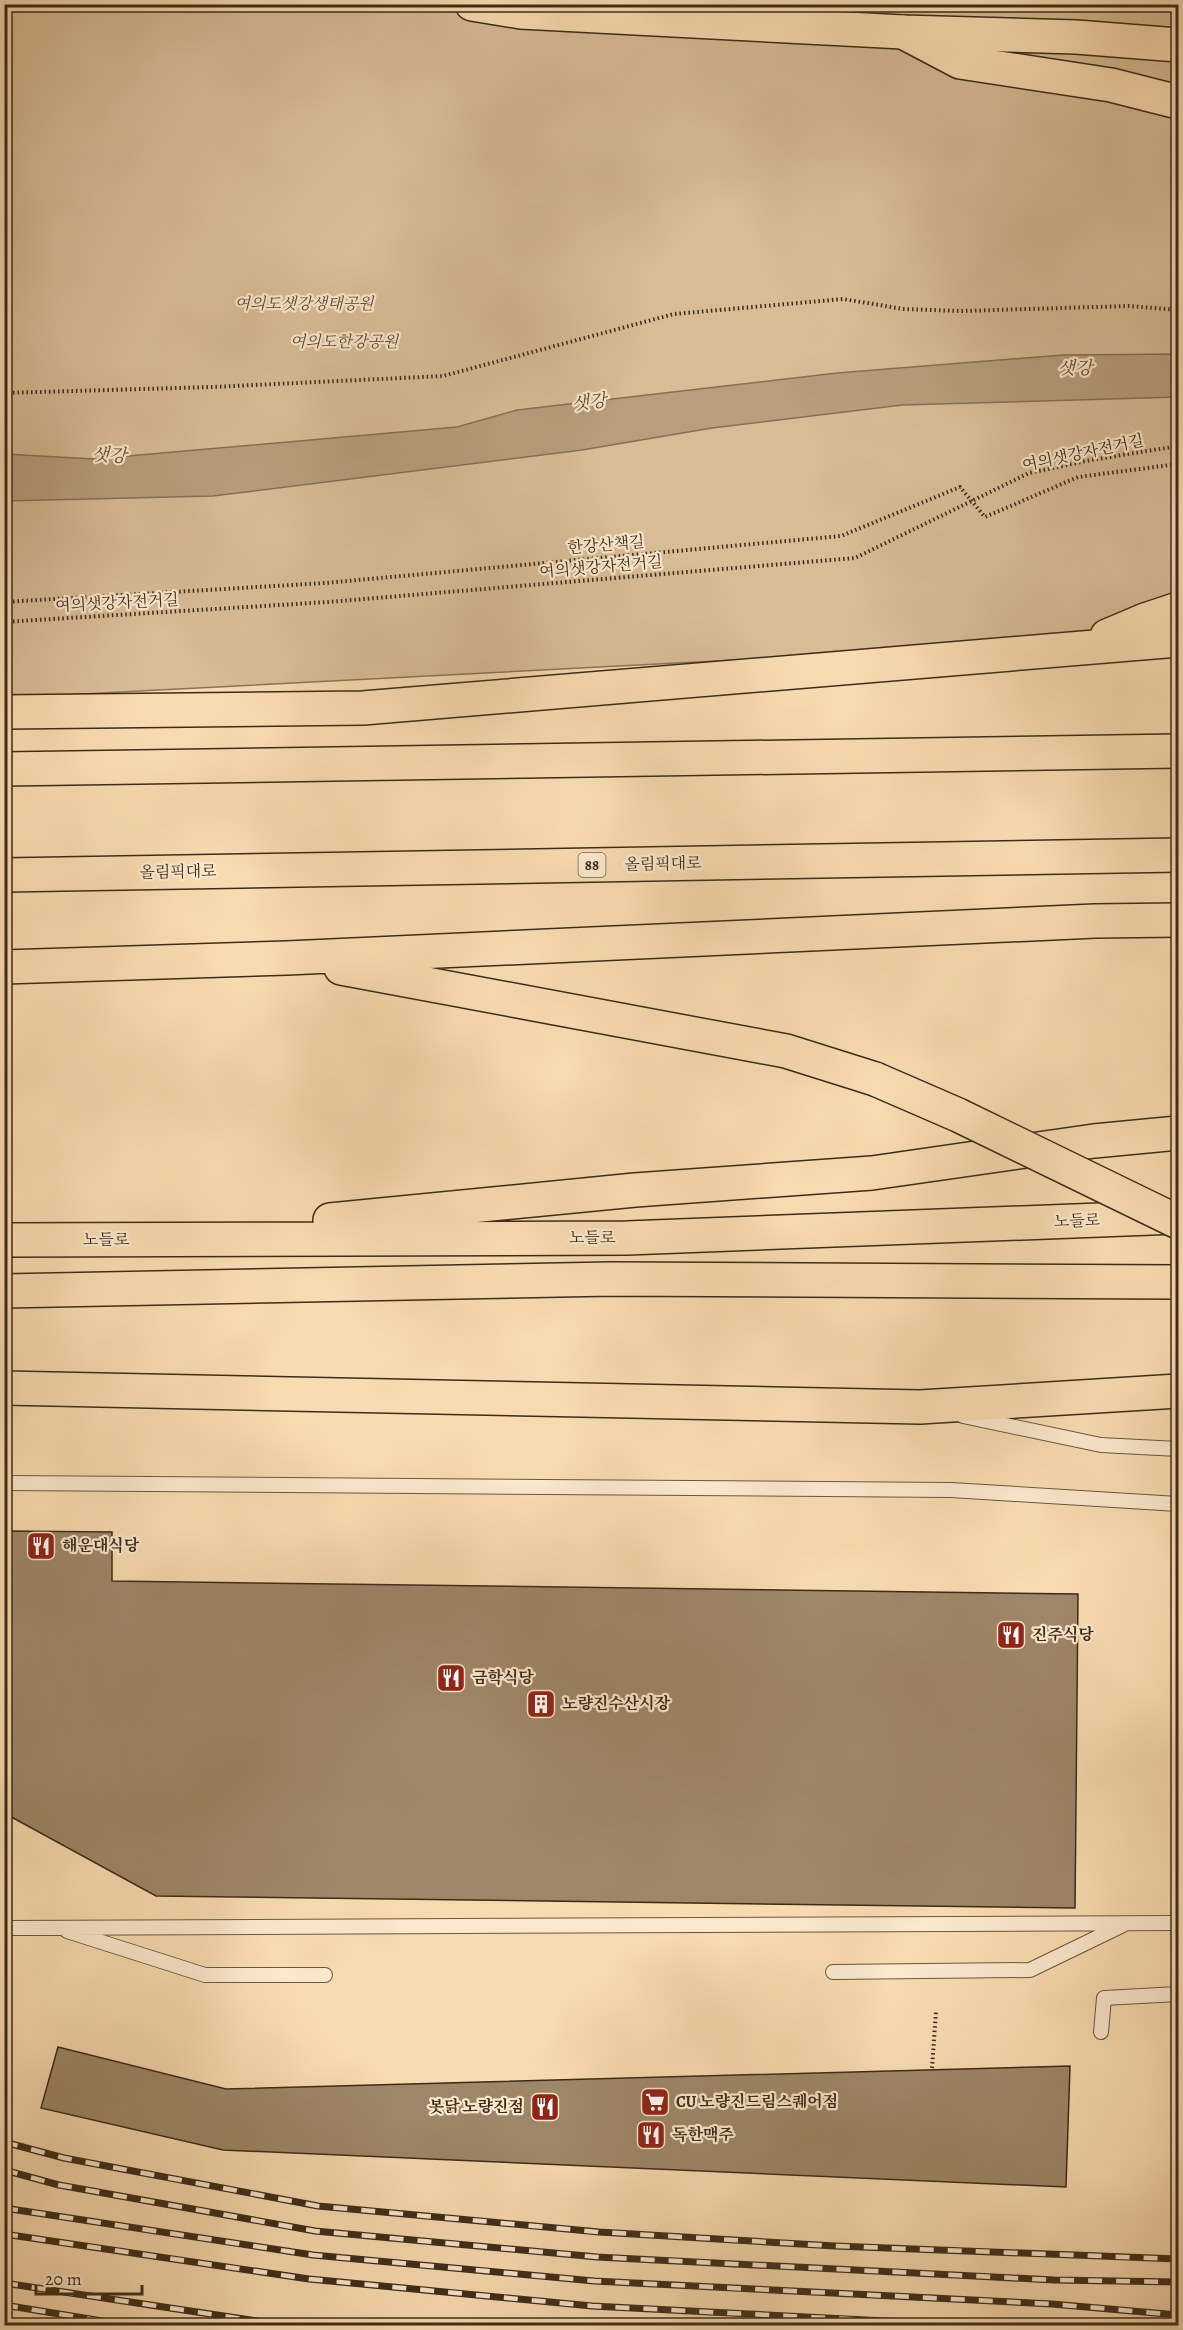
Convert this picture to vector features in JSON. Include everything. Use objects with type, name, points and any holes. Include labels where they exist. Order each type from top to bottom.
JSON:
[{"type":"main road","points":[[472,4],[521,12],[903,32],[1076,37],[1179,45]]},
{"type":"main road","points":[[903,32],[960,62],[1111,85],[1179,102]]},
{"type":"main road","points":[[1080,648],[1145,620],[1179,609]]},
{"type":"main road","points":[[4,712],[363,708],[1179,640]]},
{"type":"main road","points":[[4,769],[1179,752]]},
{"type":"main road","name":"올림픽대로","points":[[4,875],[1179,855]]},
{"type":"main road","points":[[4,967],[287,958],[1084,921],[1179,920]]},
{"type":"main road","points":[[287,958],[786,1051],[875,1079],[958,1115],[1179,1222]]},
{"type":"main road","points":[[131,1240],[635,1190],[872,1173],[1094,1141],[1179,1133]]},
{"type":"main road","name":"노들로","points":[[4,1240],[627,1238],[1179,1217]]},
{"type":"main road","points":[[4,1291],[611,1279],[1179,1282]]},
{"type":"main road","points":[[4,1388],[920,1407],[1179,1391]]},
{"type":"lane","points":[[920,1407],[1101,1445],[1179,1449]]},
{"type":"lane","points":[[4,1483],[951,1490],[1179,1504]]},
{"type":"lane","points":[[833,1972],[1030,1970],[1127,1922]]},
{"type":"lane","points":[[4,1928],[1179,1923]]},
{"type":"lane","points":[[55,1927],[205,1975],[325,1974]]},
{"type":"lane","points":[[1101,2032],[1104,1998],[1179,1994]]},
{"type":"path","points":[[4,393],[212,387],[442,376],[674,314],[843,299],[903,309],[961,311],[1129,306],[1179,310]]},
{"type":"path","name":"여의샛강자전거길","points":[[4,622],[328,602],[855,558],[1029,473],[1091,460],[1179,446]]},
{"type":"path","name":"한강산책길","points":[[4,602],[325,583],[841,536],[960,487],[985,517],[1078,477],[1179,464]]},
{"type":"path","points":[[932,2068],[936,2011]]},
{"type":"green space","name":"여의도한강공원","points":[[5,5],[1178,5],[1178,637],[5,698]]},
{"type":"water","name":"샛강","points":[[1178,354],[1178,397],[902,405],[712,428],[582,450],[213,496],[5,501],[5,454],[94,459],[457,427],[517,410],[837,373],[1063,355]]},
{"type":"building","name":"노량진수산시장","points":[[4,1531],[112,1532],[112,1581],[1078,1594],[1075,1908],[156,1896],[4,1813]]},
{"type":"building","points":[[58,2047],[226,2089],[1070,2066],[1066,2187],[223,2150],[41,2108]]},
{"type":"railway","points":[[4,2142],[64,2158],[318,2206],[599,2232],[835,2246],[1178,2259]]},
{"type":"railway","points":[[4,2170],[59,2185],[315,2231],[597,2257],[1054,2280],[1178,2282]]},
{"type":"railway","points":[[4,2208],[313,2255],[594,2281],[1052,2304],[1178,2315]]},
{"type":"railway","points":[[4,2234],[309,2279],[592,2306],[985,2326]]},
{"type":"railway","points":[[4,2283],[290,2326]]},
{"type":"railway","points":[[4,2305],[133,2326]]},
{"type":"place","name":"해운대식당","points":[[41,1546]]},
{"type":"place","name":"진주식당","points":[[1011,1635]]},
{"type":"place","name":"금학식당","points":[[451,1678]]},
{"type":"place","name":"노량진수산시장","points":[[541,1704]]},
{"type":"place","name":"CU 노량진드림스퀘어점","points":[[655,2102]]},
{"type":"place","name":"봇닭 노량진점","points":[[545,2107]]},
{"type":"place","name":"독한맥주","points":[[651,2135]]},
{"type":"park label","name":"여의도샛강생태공원","points":[[304,304]]}]
